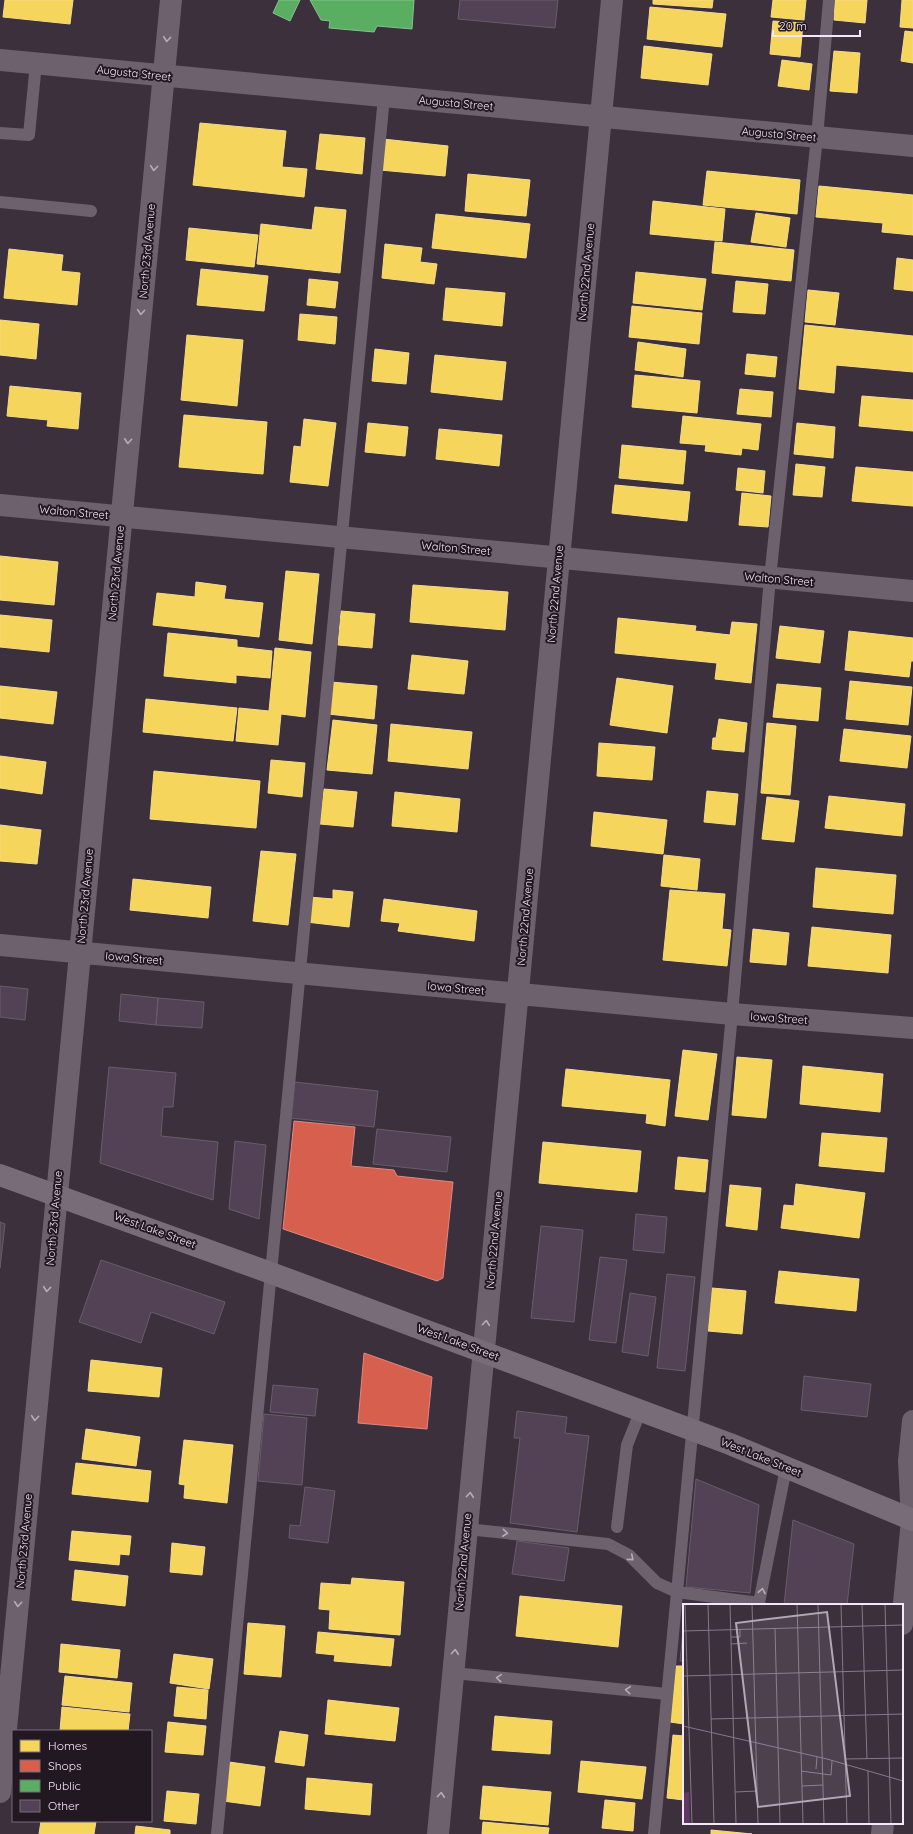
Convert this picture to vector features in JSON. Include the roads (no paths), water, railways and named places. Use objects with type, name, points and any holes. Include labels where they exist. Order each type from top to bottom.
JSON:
[{"type":"main road","name":"West Lake Street","points":[[0,1175],[56,1194],[641,1410],[912,1520]]},
{"type":"street","name":"North 23rd Avenue","points":[[0,1792],[6,1673],[56,1194],[170,0]]},
{"type":"street","name":"North 22nd Avenue","points":[[438,1834],[612,0]]},
{"type":"street","name":"Augusta Street","points":[[0,60],[913,146]]},
{"type":"street","name":"Walton Street","points":[[0,504],[913,591]]},
{"type":"street","name":"Iowa Street","points":[[0,945],[732,1014],[913,1028]]},
{"type":"street","points":[[903,1614],[912,1520],[911,1461],[913,1421]]},
{"type":"street","points":[[882,1834],[883,1824]]},
{"type":"lane","points":[[654,1834],[732,1014],[770,578],[817,137],[829,0]]},
{"type":"lane","points":[[0,133],[28,135],[36,63]]},
{"type":"lane","points":[[217,1834],[384,97]]},
{"type":"lane","points":[[0,202],[91,211]]},
{"type":"lane","points":[[618,1527],[626,1445],[641,1410]]},
{"type":"lane","points":[[467,1529],[608,1544],[629,1555],[656,1583],[677,1592],[759,1603],[786,1468]]},
{"type":"lane","points":[[453,1673],[667,1694]]}]
